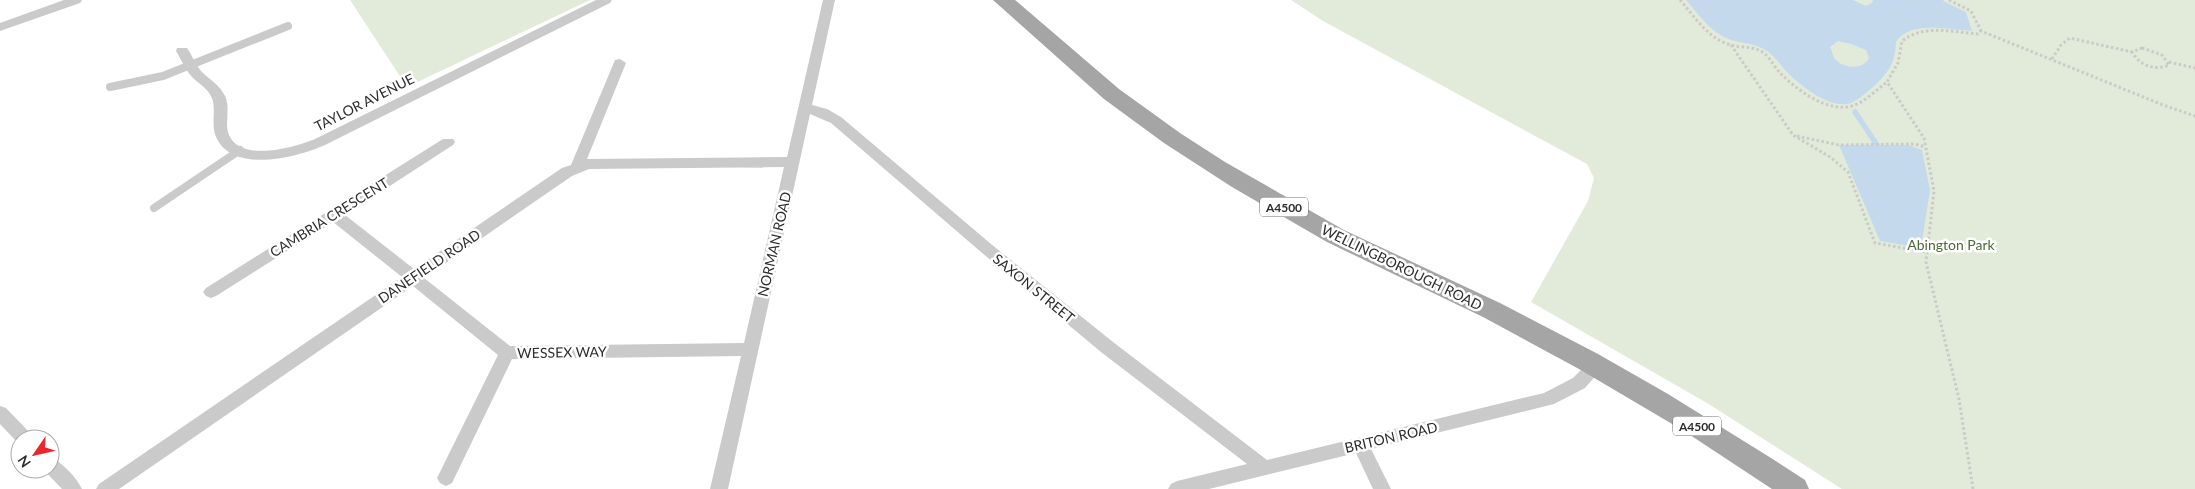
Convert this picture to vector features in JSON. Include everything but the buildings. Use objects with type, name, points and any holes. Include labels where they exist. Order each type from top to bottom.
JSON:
[{"type":"main road","name":"WELLINGBOROUGH ROAD","points":[[1003,0],[1128,107],[1213,164],[1313,224],[1516,322],[1596,366],[1735,449],[1795,489]]},
{"type":"street","points":[[0,27],[76,0]]},
{"type":"street","name":"TAYLOR AVENUE","points":[[240,150],[263,154],[277,154],[303,150],[606,0]]},
{"type":"street","name":"NORMAN ROAD","points":[[719,489],[829,0]]},
{"type":"street","points":[[182,51],[195,72],[214,90],[219,98],[224,139],[240,150]]},
{"type":"street","points":[[577,167],[620,62]]},
{"type":"street","name":"SAXON STREET","points":[[805,108],[822,112],[836,120],[1046,298],[1265,468]]},
{"type":"street","name":"CAMBRIA CRESCENT","points":[[211,292],[448,142]]},
{"type":"street","name":"DANEFIELD ROAD","points":[[104,489],[413,276],[577,167],[600,163],[793,162]]},
{"type":"street","name":"WESSEX WAY","points":[[334,214],[506,353],[749,349]]},
{"type":"street","points":[[446,478],[506,353]]},
{"type":"street","name":"BRITON ROAD","points":[[1177,489],[1548,399],[1579,383],[1596,366]]},
{"type":"street","points":[[0,413],[15,429]]},
{"type":"street","points":[[1360,444],[1382,489]]},
{"type":"street","points":[[60,475],[73,489]]},
{"type":"lane","points":[[110,87],[143,82],[288,26]]},
{"type":"lane","points":[[154,208],[240,150]]},
{"type":"path","points":[[1680,0],[1707,31],[1730,45],[1741,57],[1773,108],[1793,135],[1830,157],[1848,172],[1875,243],[1926,252]]},
{"type":"path","points":[[1949,0],[1971,11],[1981,31],[2163,105],[2195,116]]},
{"type":"path","points":[[1730,45],[1754,48],[1766,54],[1781,74],[1805,92],[1828,104],[1841,108],[1853,106],[1887,82],[1895,71],[1900,59],[1902,41],[1906,36],[1914,32],[1926,31],[1978,34],[1981,31]]},
{"type":"path","points":[[2052,59],[2061,45],[2070,38],[2132,52],[2140,62],[2152,67],[2162,68],[2169,65],[2169,62]]},
{"type":"path","points":[[2132,52],[2137,48],[2148,48],[2164,56],[2169,62],[2195,68]]},
{"type":"path","points":[[1887,82],[1924,138],[1934,191],[1926,262],[1959,399],[1974,489]]},
{"type":"path","points":[[1793,135],[1839,145],[1915,144],[1925,147]]},
{"type":"green space","points":[[350,0],[590,0],[407,87]]},
{"type":"green space","name":"Abington Park","points":[[1291,0],[2195,0],[2195,489],[1842,489],[1707,403],[1531,302],[1588,201],[1594,178],[1587,164],[1323,21]]},
{"type":"water","points":[[1686,0],[1853,0],[1866,6],[1872,3],[1873,0],[1944,0],[1966,12],[1972,31],[1931,28],[1911,31],[1902,35],[1896,42],[1893,62],[1883,77],[1858,99],[1848,104],[1840,104],[1832,103],[1809,91],[1763,48],[1731,40],[1717,33]],"holes":[[[1838,41],[1866,50],[1869,58],[1862,65],[1853,67],[1843,65],[1834,58],[1830,47]]]},
{"type":"water","points":[[1839,145],[1909,145],[1922,150],[1930,190],[1921,248],[1880,241]]},
{"type":"waterway","points":[[1855,112],[1877,145]]}]
